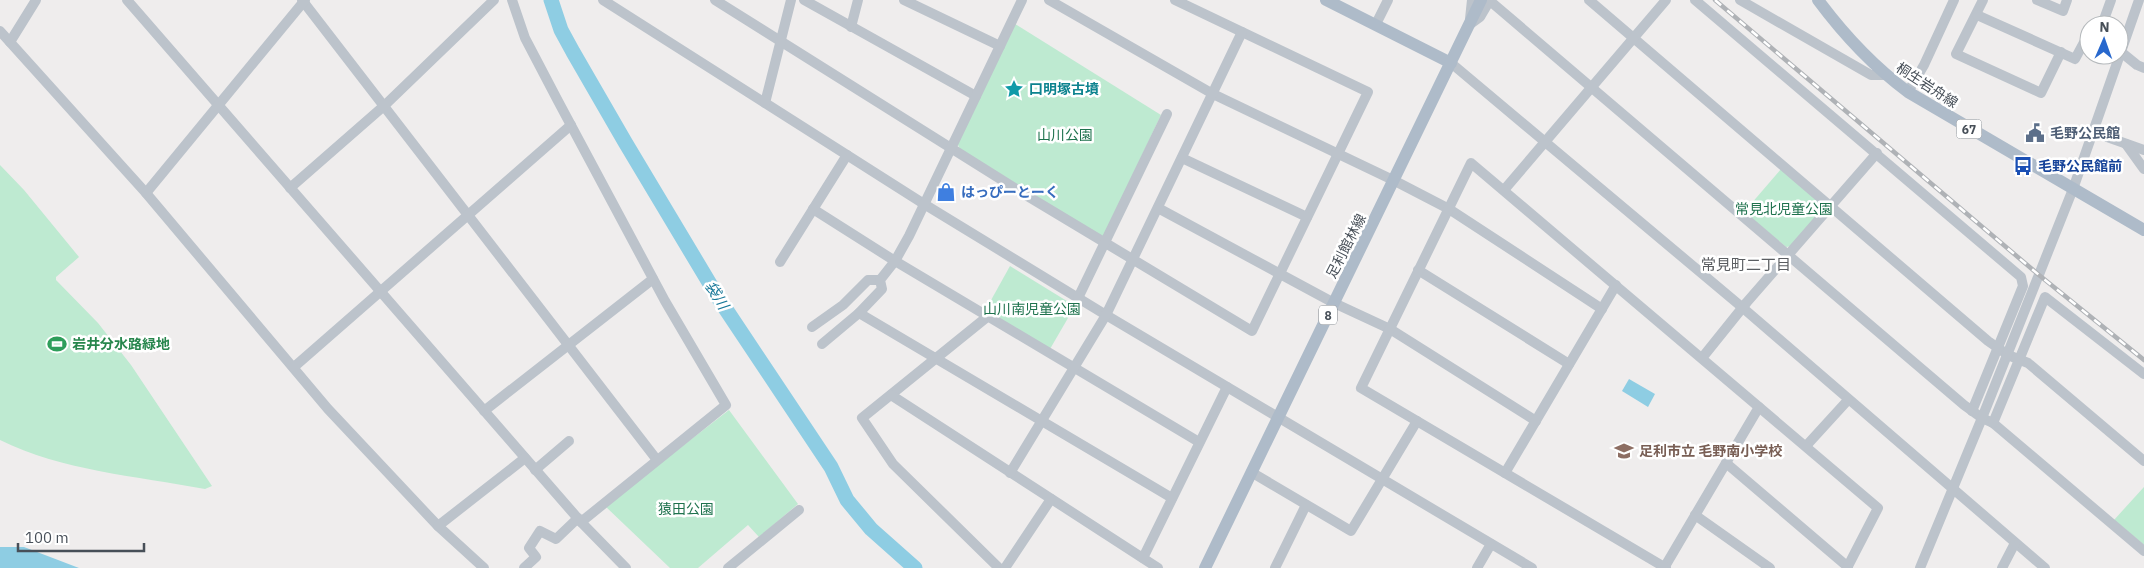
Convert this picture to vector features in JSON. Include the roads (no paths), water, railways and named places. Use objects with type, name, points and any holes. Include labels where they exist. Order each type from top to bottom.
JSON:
[{"type":"main road","points":[[1326,0],[1451,62]]},
{"type":"main road","name":"桐生岩舟線","points":[[1818,0],[1855,45],[1885,75],[1908,92],[2144,230]]},
{"type":"main road","name":"足利館林線","points":[[1205,568],[1395,181],[1479,1]]},
{"type":"street","points":[[10,42],[36,0]]},
{"type":"street","points":[[127,0],[535,470],[579,520],[626,568]]},
{"type":"street","points":[[146,194],[303,0],[658,460]]},
{"type":"street","points":[[290,188],[384,105],[494,0]]},
{"type":"street","points":[[512,0],[525,38],[653,279],[726,405],[556,539],[540,531],[529,548],[536,557],[524,568]]},
{"type":"street","points":[[603,0],[924,204],[1278,418],[1532,568]]},
{"type":"street","points":[[715,0],[1105,243],[1252,330],[1368,92],[1181,1]]},
{"type":"street","points":[[765,103],[792,0]]},
{"type":"street","points":[[804,0],[976,96]]},
{"type":"street","points":[[852,26],[858,0]]},
{"type":"street","points":[[904,0],[1000,46]]},
{"type":"street","points":[[822,344],[859,314],[882,289],[880,280],[894,261],[924,204],[1022,0]]},
{"type":"street","points":[[1049,0],[1212,94],[1395,181],[1449,209],[1602,309]]},
{"type":"street","points":[[1376,24],[1388,0]]},
{"type":"street","points":[[1590,0],[1998,348],[2028,363],[2144,461]]},
{"type":"street","points":[[1504,190],[1666,0]]},
{"type":"street","points":[[1695,0],[2021,277],[2023,286],[1972,411]]},
{"type":"street","points":[[1740,0],[1871,75],[1885,75]]},
{"type":"street","points":[[1908,92],[1924,65],[1954,0]]},
{"type":"street","points":[[1984,0],[1956,54],[2041,93],[2061,52]]},
{"type":"street","points":[[2037,0],[2063,11],[2067,0]]},
{"type":"street","points":[[2106,15],[2111,0]]},
{"type":"street","points":[[2129,26],[2139,0]]},
{"type":"street","points":[[1479,1],[1593,87],[1972,411],[1992,423],[2144,551]]},
{"type":"street","points":[[1976,15],[2075,58],[2079,51]]},
{"type":"street","points":[[0,32],[146,194],[334,416],[438,526],[484,568]]},
{"type":"street","points":[[1010,474],[1106,315],[1242,32]]},
{"type":"street","points":[[2129,52],[2144,68]]},
{"type":"street","points":[[1451,62],[1743,308],[2045,568]]},
{"type":"street","points":[[1992,423],[2013,357],[2094,132],[2116,65]]},
{"type":"street","points":[[1078,298],[1167,114]]},
{"type":"street","points":[[294,367],[571,125]]},
{"type":"street","points":[[2094,132],[2144,150]]},
{"type":"street","points":[[2126,144],[2144,168]]},
{"type":"street","points":[[1702,358],[1877,153]]},
{"type":"street","points":[[780,262],[847,155]]},
{"type":"street","points":[[1182,158],[1307,217]]},
{"type":"street","points":[[1726,463],[1848,567],[1878,508],[1504,190],[1471,163],[1361,388],[1665,568],[1695,515],[1759,407]]},
{"type":"street","points":[[1158,208],[1280,274],[1390,329],[1536,421]]},
{"type":"street","points":[[813,209],[987,317],[1200,442]]},
{"type":"street","points":[[1418,270],[1569,364]]},
{"type":"street","points":[[484,410],[653,279]]},
{"type":"street","points":[[812,327],[843,304],[868,280],[880,280]]},
{"type":"street","points":[[1505,473],[1616,285]]},
{"type":"street","points":[[1920,568],[1982,418],[2045,298],[2144,374]]},
{"type":"street","points":[[859,314],[1172,498]]},
{"type":"street","points":[[987,317],[862,418],[893,464],[999,568]]},
{"type":"street","points":[[1143,558],[1227,387]]},
{"type":"street","points":[[891,395],[1010,474],[1158,568]]},
{"type":"street","points":[[1806,446],[1848,400]]},
{"type":"street","points":[[1251,472],[1351,531],[1417,421]]},
{"type":"street","points":[[535,470],[569,441]]},
{"type":"street","points":[[438,526],[525,458]]},
{"type":"street","points":[[1005,568],[1051,499]]},
{"type":"street","points":[[1275,568],[1306,505]]},
{"type":"street","points":[[728,568],[799,510]]},
{"type":"street","points":[[1695,515],[1770,568]]},
{"type":"street","points":[[2002,568],[2016,543]]},
{"type":"street","points":[[1477,568],[1491,544]]},
{"type":"water","points":[[1629,379],[1655,394],[1648,407],[1622,391]]},
{"type":"water","points":[[0,547],[24,547],[79,568],[0,568]]},
{"type":"waterway","name":"袋川","points":[[551,0],[561,30],[625,142],[719,299],[831,467],[847,500],[871,529],[915,568]]},
{"type":"railway","points":[[1715,0],[2039,275],[2144,360]]},
{"type":"place","name":"口明塚古墳","points":[[1014,89]]},
{"type":"place","name":"毛野公民館","points":[[2035,133]]},
{"type":"place","name":"毛野公民館前","points":[[2023,166]]},
{"type":"place","name":"はっぴーとーく","points":[[946,192]]},
{"type":"place","name":"岩井分水路緑地","points":[[57,344]]},
{"type":"place","name":"足利市立 毛野南小学校","points":[[1624,451]]},
{"type":"district","name":"常見町二丁目","points":[[1746,264]]},
{"type":"park label","name":"山川公園","points":[[1065,135]]},
{"type":"park label","name":"常見北児童公園","points":[[1784,209]]},
{"type":"park label","name":"山川南児童公園","points":[[1032,309]]},
{"type":"park label","name":"猿田公園","points":[[686,509]]}]
